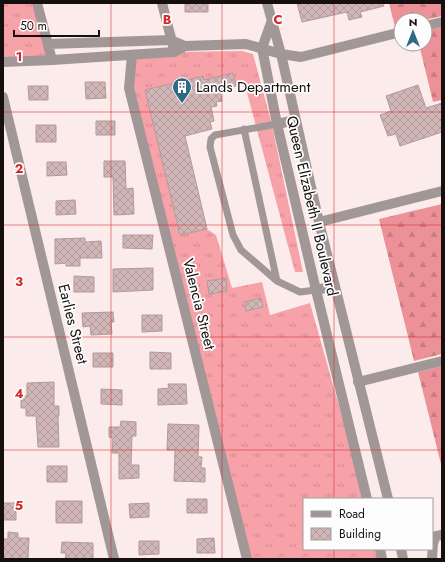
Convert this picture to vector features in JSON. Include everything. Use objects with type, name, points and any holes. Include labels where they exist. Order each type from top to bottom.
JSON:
[{"type":"street","points":[[37,3],[52,60]]},
{"type":"street","points":[[162,3],[174,52]]},
{"type":"street","name":"Queen Elizabeth II Boulevard","points":[[267,3],[358,382],[388,498]]},
{"type":"street","points":[[262,48],[271,23]]},
{"type":"street","points":[[48,44],[171,40],[185,46],[246,44],[280,54],[301,57],[393,34]]},
{"type":"street","points":[[3,62],[174,52],[185,46]]},
{"type":"street","name":"Queen Elizabeth II Boulevard","points":[[262,48],[277,124],[367,498]]},
{"type":"street","name":"Valencia Street","points":[[132,55],[129,88],[247,559]]},
{"type":"street","name":"Earlies Street","points":[[3,97],[114,559]]},
{"type":"street","points":[[277,124],[296,120]]},
{"type":"street","points":[[319,222],[442,191]]},
{"type":"street","points":[[316,290],[335,286]]},
{"type":"street","points":[[358,382],[442,361]]},
{"type":"street","points":[[433,543],[436,536],[442,535]]},
{"type":"lane","points":[[277,124],[215,135],[211,140],[210,147],[233,236],[241,250],[277,281],[300,292],[316,290]]},
{"type":"lane","points":[[244,130],[277,281]]},
{"type":"green space","points":[[3,3],[37,3],[52,60],[3,61]]},
{"type":"green space","points":[[389,3],[442,3],[442,16],[433,18],[433,12],[393,12],[393,19]]},
{"type":"green space","points":[[442,27],[442,100],[433,102],[421,52],[433,52],[433,29]]},
{"type":"green space","points":[[242,51],[253,54],[271,121],[303,272],[295,272],[245,85],[236,86],[233,74],[204,80],[203,76],[145,90],[180,235],[207,229],[216,235],[232,288],[262,282],[270,315],[310,303],[365,498],[303,498],[303,550],[379,550],[382,559],[247,559],[129,88],[132,55],[174,52]]},
{"type":"green space","points":[[442,204],[442,354],[414,361],[379,219]]},
{"type":"green space","points":[[442,366],[442,468],[418,372]]},
{"type":"building","points":[[185,3],[208,3],[208,12],[185,12]]},
{"type":"building","points":[[297,3],[383,3],[384,6],[360,12],[362,17],[349,20],[347,12],[302,22]]},
{"type":"building","points":[[233,73],[236,86],[220,90],[222,101],[216,102],[217,106],[211,107],[214,121],[210,122],[212,129],[185,136],[207,229],[180,235],[145,90],[203,76],[204,80]]},
{"type":"building","points":[[85,82],[105,82],[106,98],[86,99]]},
{"type":"building","points":[[418,85],[426,108],[442,103],[442,132],[400,146],[396,134],[388,136],[380,115],[391,111],[386,96]]},
{"type":"building","points":[[28,86],[48,86],[48,100],[29,100]]},
{"type":"building","points":[[96,121],[115,121],[115,135],[96,135]]},
{"type":"building","points":[[36,125],[56,125],[56,142],[36,142]]},
{"type":"building","points":[[104,161],[125,161],[126,189],[133,188],[134,214],[114,215],[113,177],[104,177]]},
{"type":"building","points":[[47,162],[66,162],[67,175],[47,176]]},
{"type":"building","points":[[75,200],[76,214],[56,215],[56,201]]},
{"type":"building","points":[[123,235],[153,235],[152,249],[123,248]]},
{"type":"building","points":[[85,238],[85,242],[101,241],[102,258],[80,258],[80,266],[66,266],[66,263],[55,264],[55,239]]},
{"type":"building","points":[[153,268],[153,290],[113,292],[113,269]]},
{"type":"building","points":[[74,276],[94,277],[94,292],[74,292]]},
{"type":"building","points":[[226,278],[227,291],[209,294],[207,281]]},
{"type":"building","points":[[261,298],[263,307],[246,311],[244,302]]},
{"type":"building","points":[[113,312],[114,322],[111,322],[112,334],[91,335],[90,326],[83,327],[82,313]]},
{"type":"building","points":[[142,315],[162,315],[162,331],[142,332]]},
{"type":"building","points":[[150,352],[171,353],[171,369],[150,369]]},
{"type":"building","points":[[93,353],[113,353],[113,367],[93,367]]},
{"type":"building","points":[[54,382],[54,406],[59,406],[59,447],[38,447],[36,416],[26,416],[26,408],[21,408],[21,396],[27,396],[27,383]]},
{"type":"building","points":[[168,384],[186,384],[187,404],[158,405],[158,389],[169,388]]},
{"type":"building","points":[[101,389],[122,390],[122,405],[101,404]]},
{"type":"building","points":[[121,421],[136,422],[136,436],[132,436],[131,465],[139,465],[139,478],[119,479],[119,453],[112,453],[113,438],[109,437],[109,427],[120,427]]},
{"type":"building","points":[[168,424],[199,425],[198,457],[202,457],[201,468],[205,468],[205,482],[174,481],[175,450],[167,450]]},
{"type":"building","points":[[47,466],[67,466],[67,482],[47,482]]},
{"type":"building","points":[[187,499],[207,499],[207,513],[187,513]]},
{"type":"building","points":[[56,501],[82,501],[82,523],[56,523]]},
{"type":"building","points":[[3,503],[16,503],[16,520],[3,520]]},
{"type":"building","points":[[149,503],[149,517],[130,518],[129,504]]},
{"type":"building","points":[[8,532],[18,533],[18,538],[29,538],[28,559],[3,559],[3,539],[8,539]]},
{"type":"building","points":[[214,538],[215,553],[197,553],[197,539]]},
{"type":"building","points":[[139,541],[159,541],[159,554],[139,555]]},
{"type":"building","points":[[62,542],[93,543],[93,559],[65,559],[66,553],[61,553]]},
{"type":"place","name":"Lands Department","points":[[182,104]]}]
